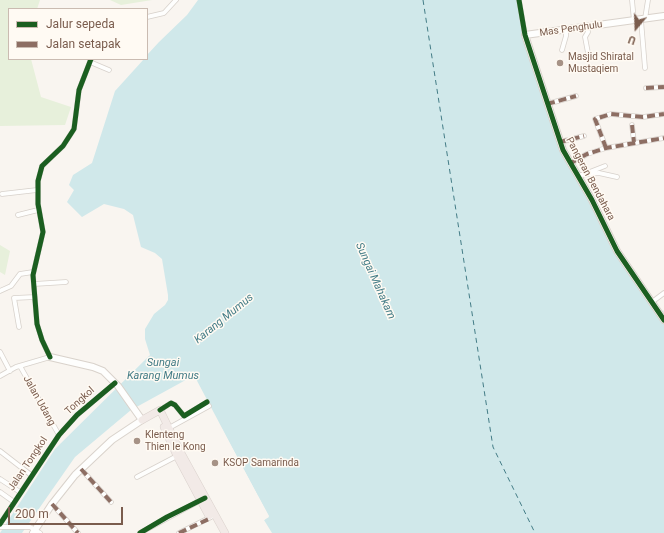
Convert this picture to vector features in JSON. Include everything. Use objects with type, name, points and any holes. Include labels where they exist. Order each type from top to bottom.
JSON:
[{"type":"highway","points":[[142,420],[158,411]]},
{"type":"highway","points":[[158,411],[169,428],[203,499]]},
{"type":"highway","points":[[158,411],[177,456],[203,499],[220,533]]},
{"type":"highway","points":[[213,517],[225,533]]},
{"type":"street","points":[[148,17],[164,13],[176,0]]},
{"type":"street","points":[[519,0],[525,35]]},
{"type":"street","points":[[632,0],[640,20],[645,68]]},
{"type":"street","points":[[640,20],[648,0]]},
{"type":"street","name":"Mas Penghulu","points":[[525,35],[588,29],[664,16]]},
{"type":"street","points":[[588,29],[585,37],[588,53]]},
{"type":"street","points":[[562,50],[566,32]]},
{"type":"street","name":"Pangeran Bendahara","points":[[525,35],[560,142],[580,176],[617,251],[661,314]]},
{"type":"street","points":[[50,357],[39,332],[35,298],[33,272],[42,236],[37,190],[42,166],[63,146],[74,129],[79,90],[91,60],[108,70]]},
{"type":"street","points":[[646,88],[664,87]]},
{"type":"street","points":[[547,104],[576,96]]},
{"type":"street","points":[[606,148],[595,119],[611,114],[644,116],[664,114]]},
{"type":"street","points":[[632,125],[634,142]]},
{"type":"street","points":[[560,142],[584,136]]},
{"type":"street","points":[[571,163],[583,155],[606,148],[664,138]]},
{"type":"street","points":[[580,176],[605,166]]},
{"type":"street","points":[[580,176],[599,173],[616,177]]},
{"type":"street","points":[[2,194],[37,190]]},
{"type":"street","points":[[18,214],[38,210]]},
{"type":"street","points":[[0,291],[11,286],[20,274],[33,272]]},
{"type":"street","points":[[34,284],[66,282]]},
{"type":"street","points":[[652,302],[664,293]]},
{"type":"street","points":[[19,326],[14,297],[35,298]]},
{"type":"street","points":[[0,352],[10,371]]},
{"type":"street","points":[[0,376],[20,366],[50,357],[96,368],[107,374],[117,385],[142,420],[112,440],[81,469],[52,504],[35,531],[1,526]]},
{"type":"street","name":"Jalan Udang","points":[[20,366],[59,435]]},
{"type":"street","name":"Tongkol","points":[[59,435],[80,412],[117,385]]},
{"type":"street","points":[[158,411],[171,403],[175,405],[184,416],[208,404],[169,428]]},
{"type":"street","name":"Jalan Tongkol","points":[[1,526],[31,474],[59,435]]},
{"type":"street","points":[[0,451],[31,474]]},
{"type":"street","points":[[137,477],[177,456]]},
{"type":"street","points":[[81,469],[110,502]]},
{"type":"street","points":[[0,479],[20,492]]},
{"type":"street","points":[[0,492],[14,502]]},
{"type":"street","points":[[140,533],[203,499]]},
{"type":"street","points":[[52,504],[78,533]]},
{"type":"street","points":[[179,533],[188,531],[213,517]]},
{"type":"green space","points":[[0,0],[40,0],[37,8],[8,8],[8,60],[31,60],[41,97],[71,107],[65,125],[0,126]]},
{"type":"green space","points":[[110,0],[152,0],[121,5]]},
{"type":"green space","points":[[0,245],[10,251],[5,275],[0,272]]},
{"type":"water","points":[[198,0],[517,0],[520,18],[570,164],[616,252],[664,321],[664,533],[272,533],[264,520],[269,516],[193,376],[131,410],[75,457],[22,533],[0,533],[55,449],[150,355],[145,339],[145,329],[154,314],[165,305],[168,300],[162,259],[155,253],[141,247],[133,215],[124,209],[104,204],[82,217],[67,202],[74,190],[69,185],[73,175],[92,163],[115,91],[143,60],[148,60],[148,54],[187,15]]},
{"type":"pier","points":[[195,377],[269,517],[264,520],[263,518],[267,516],[193,378]]},
{"type":"waterway","points":[[660,312],[664,311]]},
{"type":"ferry route","points":[[423,0],[493,447],[535,533]]},
{"type":"marked path","points":[[646,88],[664,87]]},
{"type":"marked path","points":[[547,104],[576,96]]},
{"type":"marked path","points":[[606,148],[595,119],[611,114],[643,117],[664,114]]},
{"type":"marked path","points":[[632,125],[634,142]]},
{"type":"marked path","points":[[560,142],[584,136]]},
{"type":"marked path","points":[[571,163],[587,154],[606,148],[664,138]]},
{"type":"marked path","points":[[81,469],[111,502]]},
{"type":"marked path","points":[[52,504],[78,533]]},
{"type":"marked path","points":[[179,533],[211,518]]},
{"type":"cycle path","points":[[519,0],[525,35],[563,150],[592,200],[617,251],[664,320]]},
{"type":"cycle path","points":[[50,357],[42,340],[37,324],[33,275],[43,232],[38,204],[38,181],[42,166],[63,146],[74,129],[79,90],[91,60]]},
{"type":"cycle path","points":[[0,524],[59,435],[77,415],[115,383]]},
{"type":"cycle path","points":[[160,410],[171,403],[175,405],[184,416],[207,402]]},
{"type":"cycle path","points":[[140,533],[167,517],[205,498]]},
{"type":"place","name":"Masjid Shiratal Mustaqiem","points":[[560,63]]},
{"type":"place","name":"Klenteng Thien Ie Kong","points":[[137,441]]},
{"type":"place","name":"KSOP Samarinda","points":[[215,463]]},
{"type":"water label","name":"Sungai Mahakam","points":[[375,281]]},
{"type":"water label","name":"Karang Mumus","points":[[224,319]]},
{"type":"water label","name":"Sungai Karang Mumus","points":[[163,369]]}]
